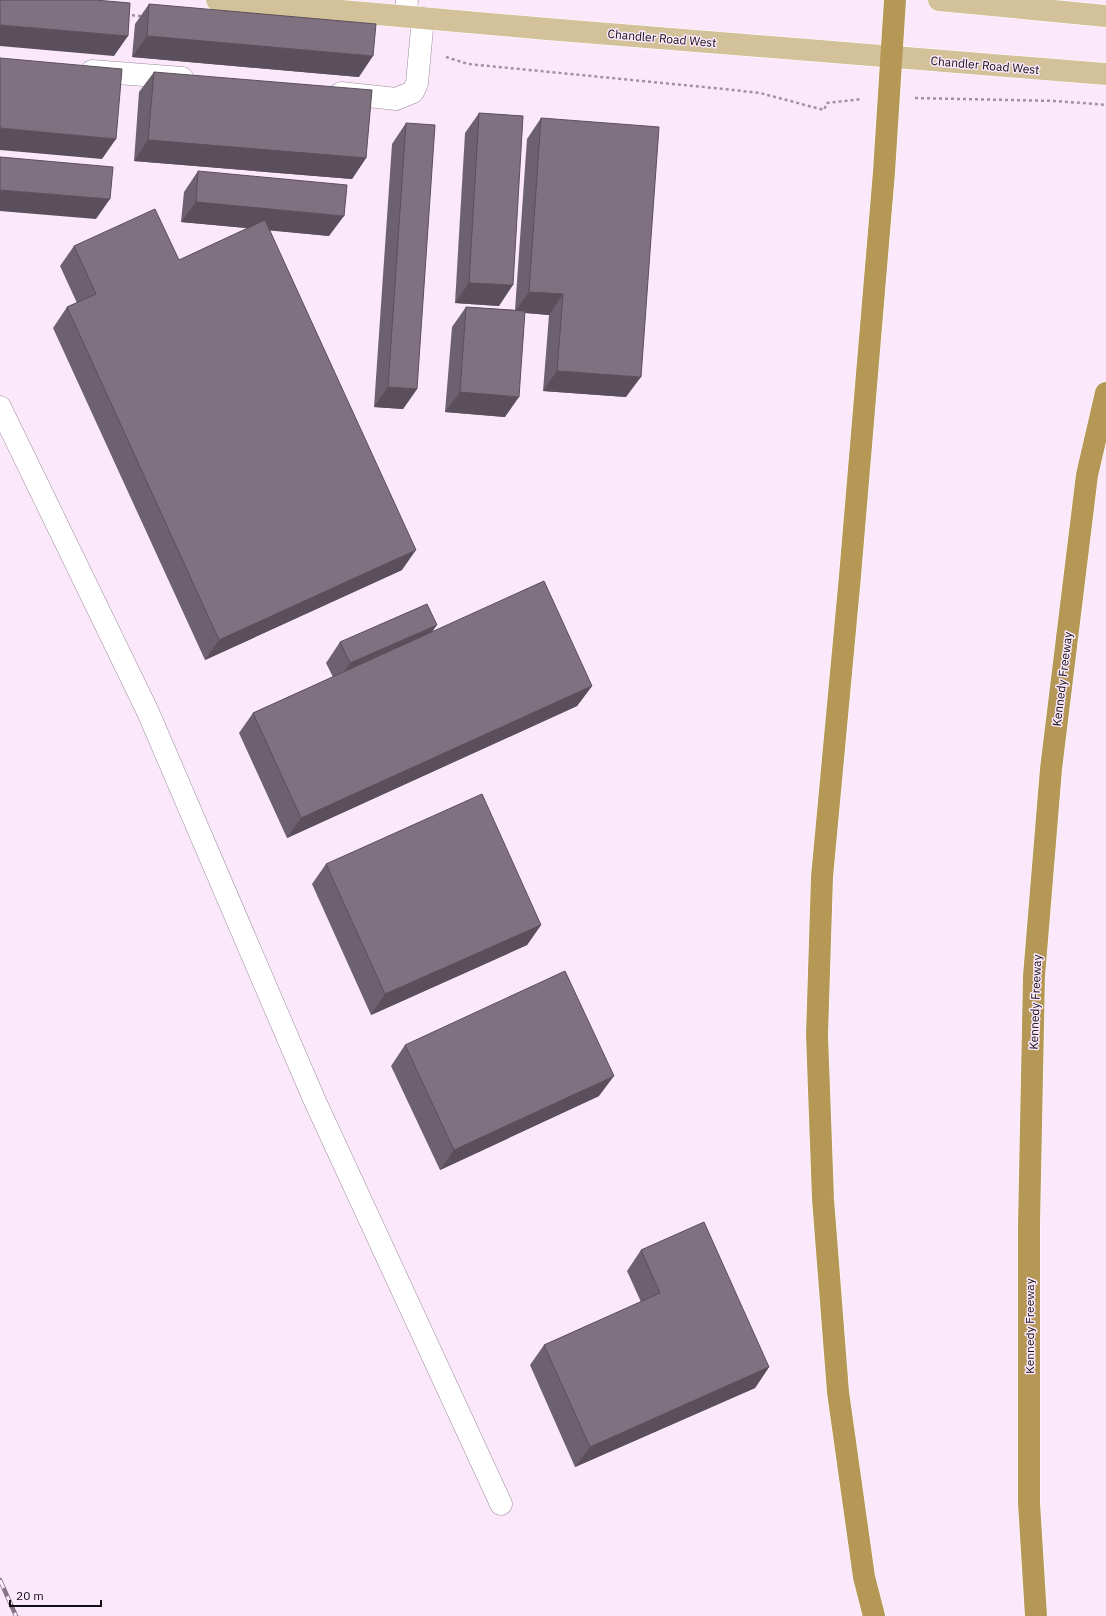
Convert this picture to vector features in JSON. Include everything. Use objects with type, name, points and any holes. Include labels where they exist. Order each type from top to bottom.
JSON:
[{"type":"highway","points":[[874,1616],[864,1577],[838,1392],[823,1199],[817,1035],[822,877],[855,520],[884,172],[890,57],[895,0]]},
{"type":"highway","name":"Kennedy Freeway","points":[[1036,1616],[1029,1503],[1029,1225],[1034,976],[1051,769],[1087,475],[1106,393]]},
{"type":"main road","name":"Chandler Road West","points":[[217,0],[412,12],[890,57],[1106,74]]},
{"type":"main road","points":[[939,0],[1106,16]]},
{"type":"lane","points":[[318,91],[396,99],[414,92],[417,83],[421,48],[412,12]]},
{"type":"lane","points":[[69,69],[201,80]]},
{"type":"lane","points":[[0,407],[148,712],[314,1099],[501,1504]]},
{"type":"path","points":[[125,15],[148,17]]},
{"type":"path","points":[[421,48],[468,64],[760,93],[824,110],[827,103],[888,97],[1057,101],[1106,105]]},
{"type":"building","points":[[0,0],[95,0],[130,3],[128,36],[0,25]]},
{"type":"building","points":[[149,4],[376,24],[373,56],[147,36]]},
{"type":"building","points":[[0,58],[122,69],[116,139],[0,128]]},
{"type":"building","points":[[154,72],[372,90],[366,158],[148,140]]},
{"type":"building","points":[[479,113],[523,116],[513,285],[469,283]]},
{"type":"building","points":[[541,118],[659,127],[641,377],[557,371],[563,294],[529,292]]},
{"type":"building","points":[[406,123],[435,125],[417,389],[388,387]]},
{"type":"building","points":[[0,157],[113,167],[110,199],[0,190]]},
{"type":"building","points":[[198,171],[347,185],[344,216],[196,202]]},
{"type":"building","points":[[155,209],[179,260],[265,220],[416,550],[219,640],[67,307],[96,294],[74,246]]},
{"type":"building","points":[[466,307],[525,311],[519,397],[460,392]]},
{"type":"building","points":[[544,581],[592,686],[301,818],[253,713]]},
{"type":"building","points":[[427,604],[437,625],[350,663],[340,642]]},
{"type":"building","points":[[482,794],[541,925],[385,994],[326,864]]},
{"type":"building","points":[[565,971],[614,1076],[454,1150],[405,1045]]},
{"type":"building","points":[[704,1222],[769,1367],[590,1447],[544,1345],[660,1293],[641,1250]]},
{"type":"railway","points":[[0,1580],[16,1616]]}]
